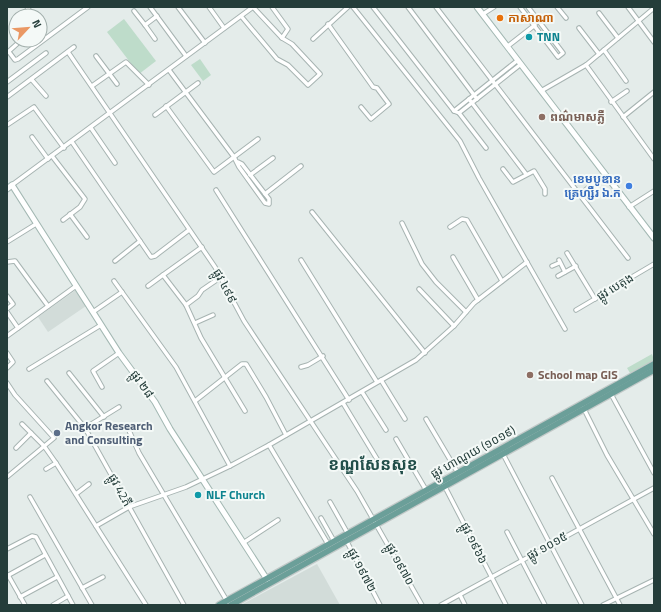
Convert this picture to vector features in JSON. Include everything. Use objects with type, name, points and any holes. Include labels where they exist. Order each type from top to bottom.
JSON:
[{"type":"main road","name":"ផ្លូវ ហាណូយ (១០១៩)","points":[[459,475],[503,454],[654,364]]},
{"type":"main road","name":"ផ្លូវ ហាណូយ (១០១៩)","points":[[219,605],[229,603],[583,407],[611,394],[654,370]]},
{"type":"main road","name":"ផ្លូវ ហាណូយ (១០១៩)","points":[[376,521],[426,490],[444,484]]},
{"type":"main road","name":"ផ្លូវ ហាណូយ (១០១៩)","points":[[268,581],[328,544],[347,537]]},
{"type":"street","points":[[48,36],[88,7]]},
{"type":"street","points":[[150,7],[186,56]]},
{"type":"street","points":[[178,7],[205,43]]},
{"type":"street","points":[[209,7],[224,28]]},
{"type":"street","points":[[9,187],[64,148],[253,7],[282,38],[292,44],[320,74],[308,85],[288,65],[277,59],[241,16]]},
{"type":"street","points":[[272,7],[288,29],[282,38]]},
{"type":"street","points":[[313,39],[348,7]]},
{"type":"street","points":[[353,7],[460,141],[479,178],[564,329]]},
{"type":"street","points":[[374,7],[454,110],[459,113],[486,148]]},
{"type":"street","points":[[408,7],[477,99]]},
{"type":"street","points":[[436,7],[628,258]]},
{"type":"street","points":[[477,7],[508,46],[604,176],[654,238]]},
{"type":"street","points":[[483,14],[494,7]]},
{"type":"street","points":[[520,7],[558,57],[563,53],[528,7]]},
{"type":"street","points":[[557,7],[566,18]]},
{"type":"street","points":[[628,7],[654,42]]},
{"type":"street","points":[[541,90],[586,65],[654,8]]},
{"type":"street","points":[[134,11],[155,39]]},
{"type":"street","points":[[599,13],[618,38]]},
{"type":"street","points":[[145,25],[157,16]]},
{"type":"street","points":[[508,46],[539,22]]},
{"type":"street","points":[[328,24],[388,104],[371,119],[361,107]]},
{"type":"street","points":[[579,28],[599,54]]},
{"type":"street","points":[[7,97],[32,80],[74,47]]},
{"type":"street","points":[[8,52],[15,60],[31,48]]},
{"type":"street","points":[[604,50],[626,81]]},
{"type":"street","name":"ផ្លូវ ៤៩៩","points":[[68,52],[92,86],[109,114],[202,247],[221,277],[233,303],[376,521]]},
{"type":"street","points":[[7,82],[46,53]]},
{"type":"street","points":[[96,56],[117,84]]},
{"type":"street","points":[[92,86],[123,63],[127,62],[149,84]]},
{"type":"street","points":[[454,110],[520,62]]},
{"type":"street","points":[[586,65],[654,159]]},
{"type":"street","points":[[169,70],[234,157],[242,164],[271,202],[268,205],[239,167],[238,162]]},
{"type":"street","points":[[32,80],[46,96]]},
{"type":"street","points":[[459,113],[477,99],[494,82]]},
{"type":"street","points":[[155,114],[198,83]]},
{"type":"street","points":[[612,102],[627,91]]},
{"type":"street","points":[[623,117],[654,92]]},
{"type":"street","points":[[468,99],[526,174]]},
{"type":"street","points":[[166,106],[214,172],[258,139]]},
{"type":"street","points":[[7,126],[34,107],[64,148]]},
{"type":"street","points":[[91,128],[116,163]]},
{"type":"street","points":[[32,137],[48,159]]},
{"type":"street","points":[[72,142],[151,257],[156,256],[189,230]]},
{"type":"street","points":[[52,156],[85,199],[84,203],[62,220]]},
{"type":"street","points":[[250,174],[273,158]]},
{"type":"street","points":[[265,194],[301,166]]},
{"type":"street","points":[[503,169],[513,182],[534,171],[545,189],[545,194]]},
{"type":"street","points":[[580,194],[604,176]]},
{"type":"street","name":"ផ្លូវ ២៨","points":[[9,187],[36,224],[119,352],[155,402],[170,429],[268,581]]},
{"type":"street","points":[[216,190],[323,356],[349,400]]},
{"type":"street","points":[[629,207],[654,191]]},
{"type":"street","points":[[312,212],[425,353]]},
{"type":"street","points":[[70,214],[87,237]]},
{"type":"street","points":[[450,227],[462,219],[467,220],[502,281]]},
{"type":"street","points":[[402,223],[422,264],[436,282],[466,312]]},
{"type":"street","points":[[7,242],[36,224]]},
{"type":"street","points":[[115,261],[140,241]]},
{"type":"street","points":[[148,286],[202,247]]},
{"type":"street","points":[[567,253],[595,299]]},
{"type":"street","points":[[453,257],[478,300]]},
{"type":"street","points":[[7,262],[13,260],[15,261],[48,306]]},
{"type":"street","points":[[301,260],[405,419]]},
{"type":"street","points":[[552,266],[559,261],[566,272]]},
{"type":"street","points":[[96,526],[129,507],[165,495],[230,466],[269,446],[349,400],[425,353],[454,326],[478,300],[527,262]]},
{"type":"street","name":"ផ្លូវ បេតុង","points":[[576,310],[654,264]]},
{"type":"street","points":[[558,276],[576,266]]},
{"type":"street","points":[[163,275],[186,305],[201,338],[245,411]]},
{"type":"street","points":[[186,305],[198,296],[202,290],[221,277]]},
{"type":"street","points":[[114,281],[176,367],[230,466]]},
{"type":"street","points":[[7,336],[76,286]]},
{"type":"street","points":[[419,289],[454,326]]},
{"type":"street","points":[[93,312],[122,292]]},
{"type":"street","points":[[7,296],[13,304],[7,309]]},
{"type":"street","points":[[7,312],[18,328]]},
{"type":"street","points":[[195,323],[213,315]]},
{"type":"street","points":[[29,369],[101,325]]},
{"type":"street","points":[[102,387],[92,371],[119,352]]},
{"type":"street","points":[[7,353],[13,362],[7,368]]},
{"type":"street","points":[[301,367],[308,365],[323,356]]},
{"type":"street","points":[[194,401],[242,364],[246,364],[286,435]]},
{"type":"street","points":[[69,373],[104,417]]},
{"type":"street","name":"ផ្លូវ 42ភី","points":[[46,381],[85,428],[184,605]]},
{"type":"street","points":[[7,383],[15,395],[54,438],[7,477]]},
{"type":"street","points":[[362,392],[386,430]]},
{"type":"street","points":[[611,394],[654,473]]},
{"type":"street","points":[[343,403],[380,464]]},
{"type":"street","points":[[85,428],[119,407]]},
{"type":"street","points":[[583,407],[607,455],[654,534]]},
{"type":"street","points":[[426,419],[459,475]]},
{"type":"street","points":[[22,424],[44,446],[56,463],[146,605]]},
{"type":"street","points":[[127,426],[136,448],[229,603]]},
{"type":"street","points":[[16,448],[31,433]]},
{"type":"street","points":[[396,439],[426,490]]},
{"type":"street","points":[[269,446],[328,544]]},
{"type":"street","points":[[503,454],[582,605]]},
{"type":"street","points":[[46,469],[56,463]]},
{"type":"street","points":[[552,478],[620,605]]},
{"type":"street","points":[[76,494],[89,484]]},
{"type":"street","name":"ផ្លូវ ១៩៦៦","points":[[444,484],[506,605]]},
{"type":"street","name":"ផ្លូវ ១០១៥","points":[[440,605],[654,488]]},
{"type":"street","points":[[30,496],[92,605]]},
{"type":"street","name":"ផ្លូវ ១៩៧២","points":[[330,502],[380,605]]},
{"type":"street","points":[[322,518],[334,541]]},
{"type":"street","points":[[244,543],[278,520]]},
{"type":"street","name":"ផ្លូវ ១៩៧០","points":[[376,521],[422,605]]},
{"type":"street","points":[[507,532],[545,605]]},
{"type":"street","points":[[7,549],[34,536],[73,605]]},
{"type":"street","points":[[25,605],[7,575],[45,556]]},
{"type":"street","points":[[20,597],[57,577]]},
{"type":"street","points":[[82,588],[103,577]]},
{"type":"street","points":[[603,605],[654,580]]},
{"type":"street","points":[[460,594],[465,605]]},
{"type":"street","points":[[53,605],[68,596]]},
{"type":"shaded area","points":[[76,290],[86,306],[48,332],[38,317]]},
{"type":"shaded area","points":[[317,564],[340,605],[241,605],[263,593]]},
{"type":"green space","points":[[124,19],[156,61],[139,74],[107,32]]},
{"type":"green space","points":[[200,59],[211,75],[203,81],[191,65]]},
{"type":"green space","points":[[652,354],[654,360],[630,373],[627,368]]},
{"type":"place","name":"កាសាណា","points":[[500,18]]},
{"type":"place","name":"TNN","points":[[529,37]]},
{"type":"place","name":"ពណ៌មាសភ្លឺ","points":[[542,117]]},
{"type":"place","name":"ខេមបូឌាន ត្រេហ្សឺរ ឯ.ក","points":[[629,186]]},
{"type":"place","name":"School map GIS","points":[[530,375]]},
{"type":"place","name":"Angkor Research and Consulting","points":[[57,433]]},
{"type":"place","name":"NLF Church","points":[[198,495]]},
{"type":"district","name":"ខណ្ឌសែនសុខ","points":[[373,464]]}]
